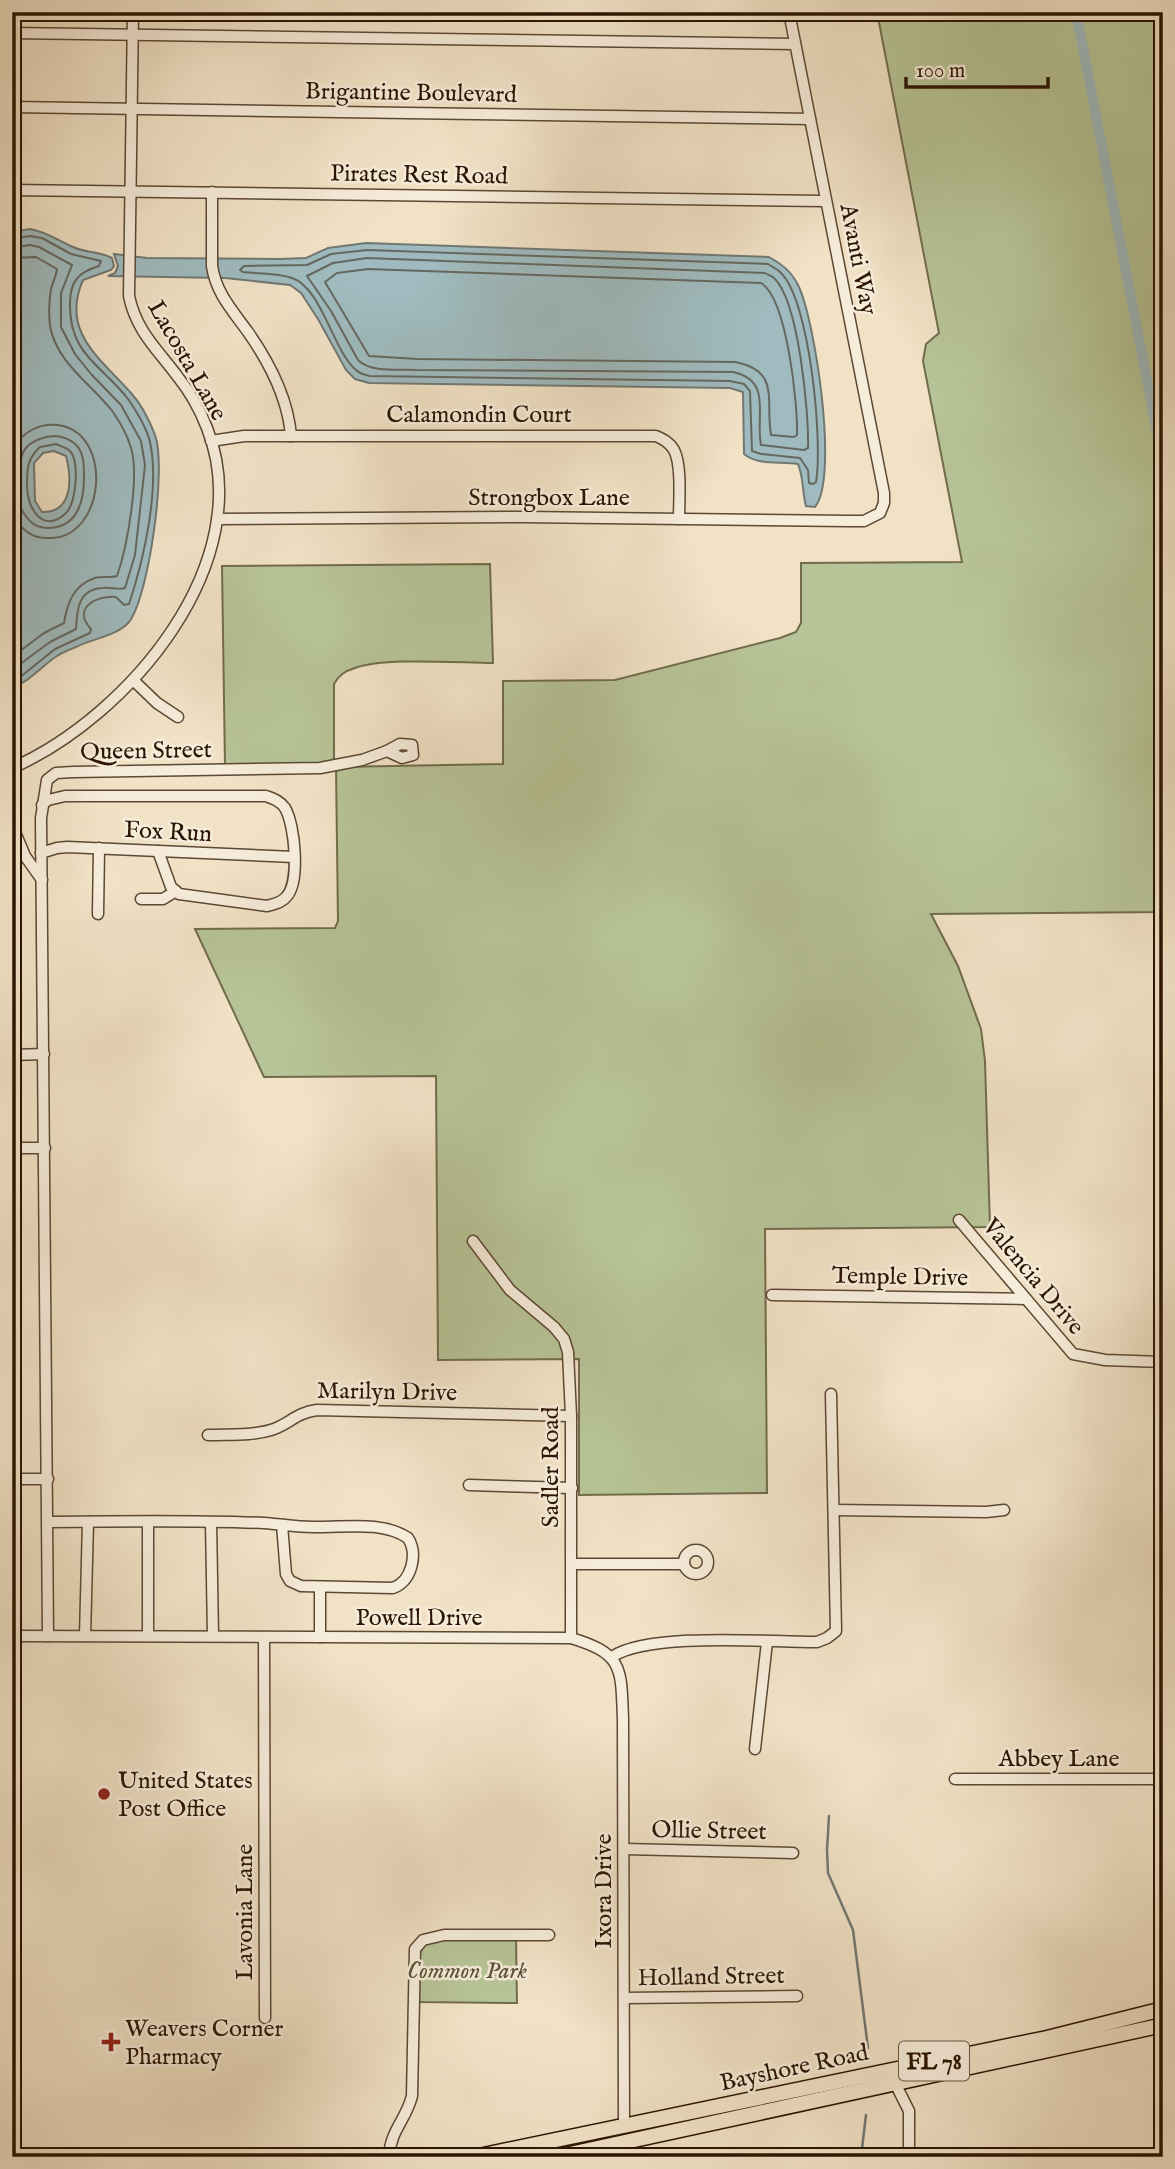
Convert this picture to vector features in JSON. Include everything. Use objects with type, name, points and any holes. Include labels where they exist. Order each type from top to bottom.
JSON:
[{"type":"main road","name":"Bayshore Road","points":[[474,2157],[1047,2038],[1163,2009]]},
{"type":"main road","name":"Bayshore Road","points":[[556,2157],[624,2150],[1163,2025]]},
{"type":"main road","points":[[624,2150],[647,2128],[806,2094],[821,2084]]},
{"type":"main road","points":[[523,2157],[603,2139],[624,2127]]},
{"type":"street","name":"Lacosta Lane","points":[[12,768],[52,748],[79,729],[107,707],[151,661],[178,621],[201,572],[217,519],[216,470],[211,441],[191,396],[146,339],[132,312],[129,284],[134,12]]},
{"type":"street","name":"Avanti Way","points":[[789,12],[884,493],[880,513]]},
{"type":"street","points":[[12,33],[795,44]]},
{"type":"street","name":"Brigantine Boulevard","points":[[12,107],[810,120]]},
{"type":"street","name":"Pirates Rest Road","points":[[12,190],[825,201]]},
{"type":"street","points":[[212,192],[214,278],[226,304],[256,344],[274,375],[290,419],[291,436]]},
{"type":"street","name":"Calamondin Court","points":[[211,441],[232,436],[656,436],[667,441],[674,450],[677,462],[679,519]]},
{"type":"street","name":"Strongbox Lane","points":[[217,519],[864,521],[880,513]]},
{"type":"street","points":[[133,680],[157,703],[178,717]]},
{"type":"street","name":"Queen Street","points":[[48,1636],[41,853],[42,805],[47,780],[56,773],[320,768],[362,760],[387,751]]},
{"type":"street","points":[[42,805],[54,797],[65,796],[266,796],[276,800],[286,810],[289,820],[294,857],[292,886],[287,896],[277,904],[267,906],[180,894],[171,887],[158,851]]},
{"type":"street","points":[[12,825],[25,856],[42,880]]},
{"type":"street","name":"Fox Run","points":[[41,853],[57,848],[294,857]]},
{"type":"street","points":[[98,914],[99,849]]},
{"type":"street","points":[[141,899],[163,899],[176,891]]},
{"type":"street","points":[[12,1055],[44,1054]]},
{"type":"street","points":[[12,1148],[45,1148]]},
{"type":"street","name":"Valencia Drive","points":[[959,1220],[1073,1354],[1105,1360],[1163,1362]]},
{"type":"street","name":"Sadler Road","points":[[473,1241],[510,1290],[554,1327],[564,1339],[569,1364],[571,1416],[571,1638]]},
{"type":"street","name":"Temple Drive","points":[[772,1295],[1026,1299]]},
{"type":"street","points":[[612,1657],[630,1648],[700,1640],[817,1642],[827,1639],[836,1631],[831,1394]]},
{"type":"street","name":"Marilyn Drive","points":[[208,1435],[263,1432],[284,1424],[293,1416],[317,1410],[571,1416]]},
{"type":"street","points":[[12,1479],[48,1479]]},
{"type":"street","points":[[469,1485],[572,1488]]},
{"type":"street","points":[[834,1510],[1004,1510]]},
{"type":"street","points":[[49,1522],[211,1522],[378,1528],[403,1535],[412,1545],[409,1572],[398,1586],[393,1588],[301,1586],[290,1581],[285,1566],[282,1525]]},
{"type":"street","points":[[85,1636],[88,1522]]},
{"type":"street","points":[[148,1522],[148,1636]]},
{"type":"street","points":[[211,1522],[213,1636]]},
{"type":"street","points":[[572,1564],[684,1564]]},
{"type":"street","points":[[320,1587],[320,1637]]},
{"type":"street","name":"Powell Drive","points":[[12,1636],[571,1638],[602,1649],[612,1657]]},
{"type":"street","name":"Lavonia Lane","points":[[264,1637],[265,2018]]},
{"type":"street","points":[[755,1749],[767,1642]]},
{"type":"street","name":"Ixora Drive","points":[[612,1657],[620,1673],[622,1686],[624,2127]]},
{"type":"street","name":"Abbey Lane","points":[[955,1779],[1163,1779]]},
{"type":"street","name":"Ollie Street","points":[[624,1849],[793,1853]]},
{"type":"street","points":[[389,2157],[392,2136],[412,2096],[415,1948],[423,1940],[444,1935],[549,1935]]},
{"type":"street","name":"Holland Street","points":[[625,1998],[797,1996]]},
{"type":"street","points":[[896,2085],[909,2111],[909,2157]]},
{"type":"green space","points":[[877,12],[1163,12],[1163,912],[931,914],[958,966],[981,1029],[985,1061],[990,1227],[765,1229],[767,1493],[579,1495],[579,1359],[438,1360],[436,1076],[264,1077],[195,929],[335,928],[338,921],[336,767],[503,764],[503,681],[615,680],[796,632],[801,623],[801,563],[962,562],[923,361],[926,344],[939,333]]},
{"type":"green space","points":[[490,564],[493,663],[402,662],[351,669],[334,684],[334,763],[225,766],[222,566]]},
{"type":"green space","name":"Common Park","points":[[516,1938],[517,2003],[417,2002],[418,1958],[425,1944],[432,1940]]},
{"type":"water","points":[[36,230],[78,249],[112,258],[114,266],[111,270],[83,280],[77,298],[80,330],[97,356],[142,408],[155,435],[159,474],[149,560],[136,608],[129,622],[111,634],[59,655],[24,682],[14,686],[12,232]],"holes":[[[54,451],[66,456],[69,484],[65,501],[52,511],[42,512],[35,501],[34,463],[43,453]]]},
{"type":"water","points":[[366,243],[769,257],[787,269],[799,287],[812,332],[825,433],[822,490],[815,507],[806,506],[798,464],[763,462],[744,454],[743,392],[730,388],[369,383],[355,379],[346,370],[301,293],[290,285],[225,278],[108,276],[115,273],[118,266],[114,254],[147,258],[306,258],[328,248]]},
{"type":"waterway","points":[[1076,12],[1163,463]]},
{"type":"waterway","points":[[829,1816],[828,1873],[853,1930],[868,2048]]},
{"type":"waterway","points":[[861,2157],[866,2115]]},
{"type":"place","name":"United States Post Office","points":[[104,1794]]},
{"type":"place","name":"Weavers Corner Pharmacy","points":[[111,2042]]}]
